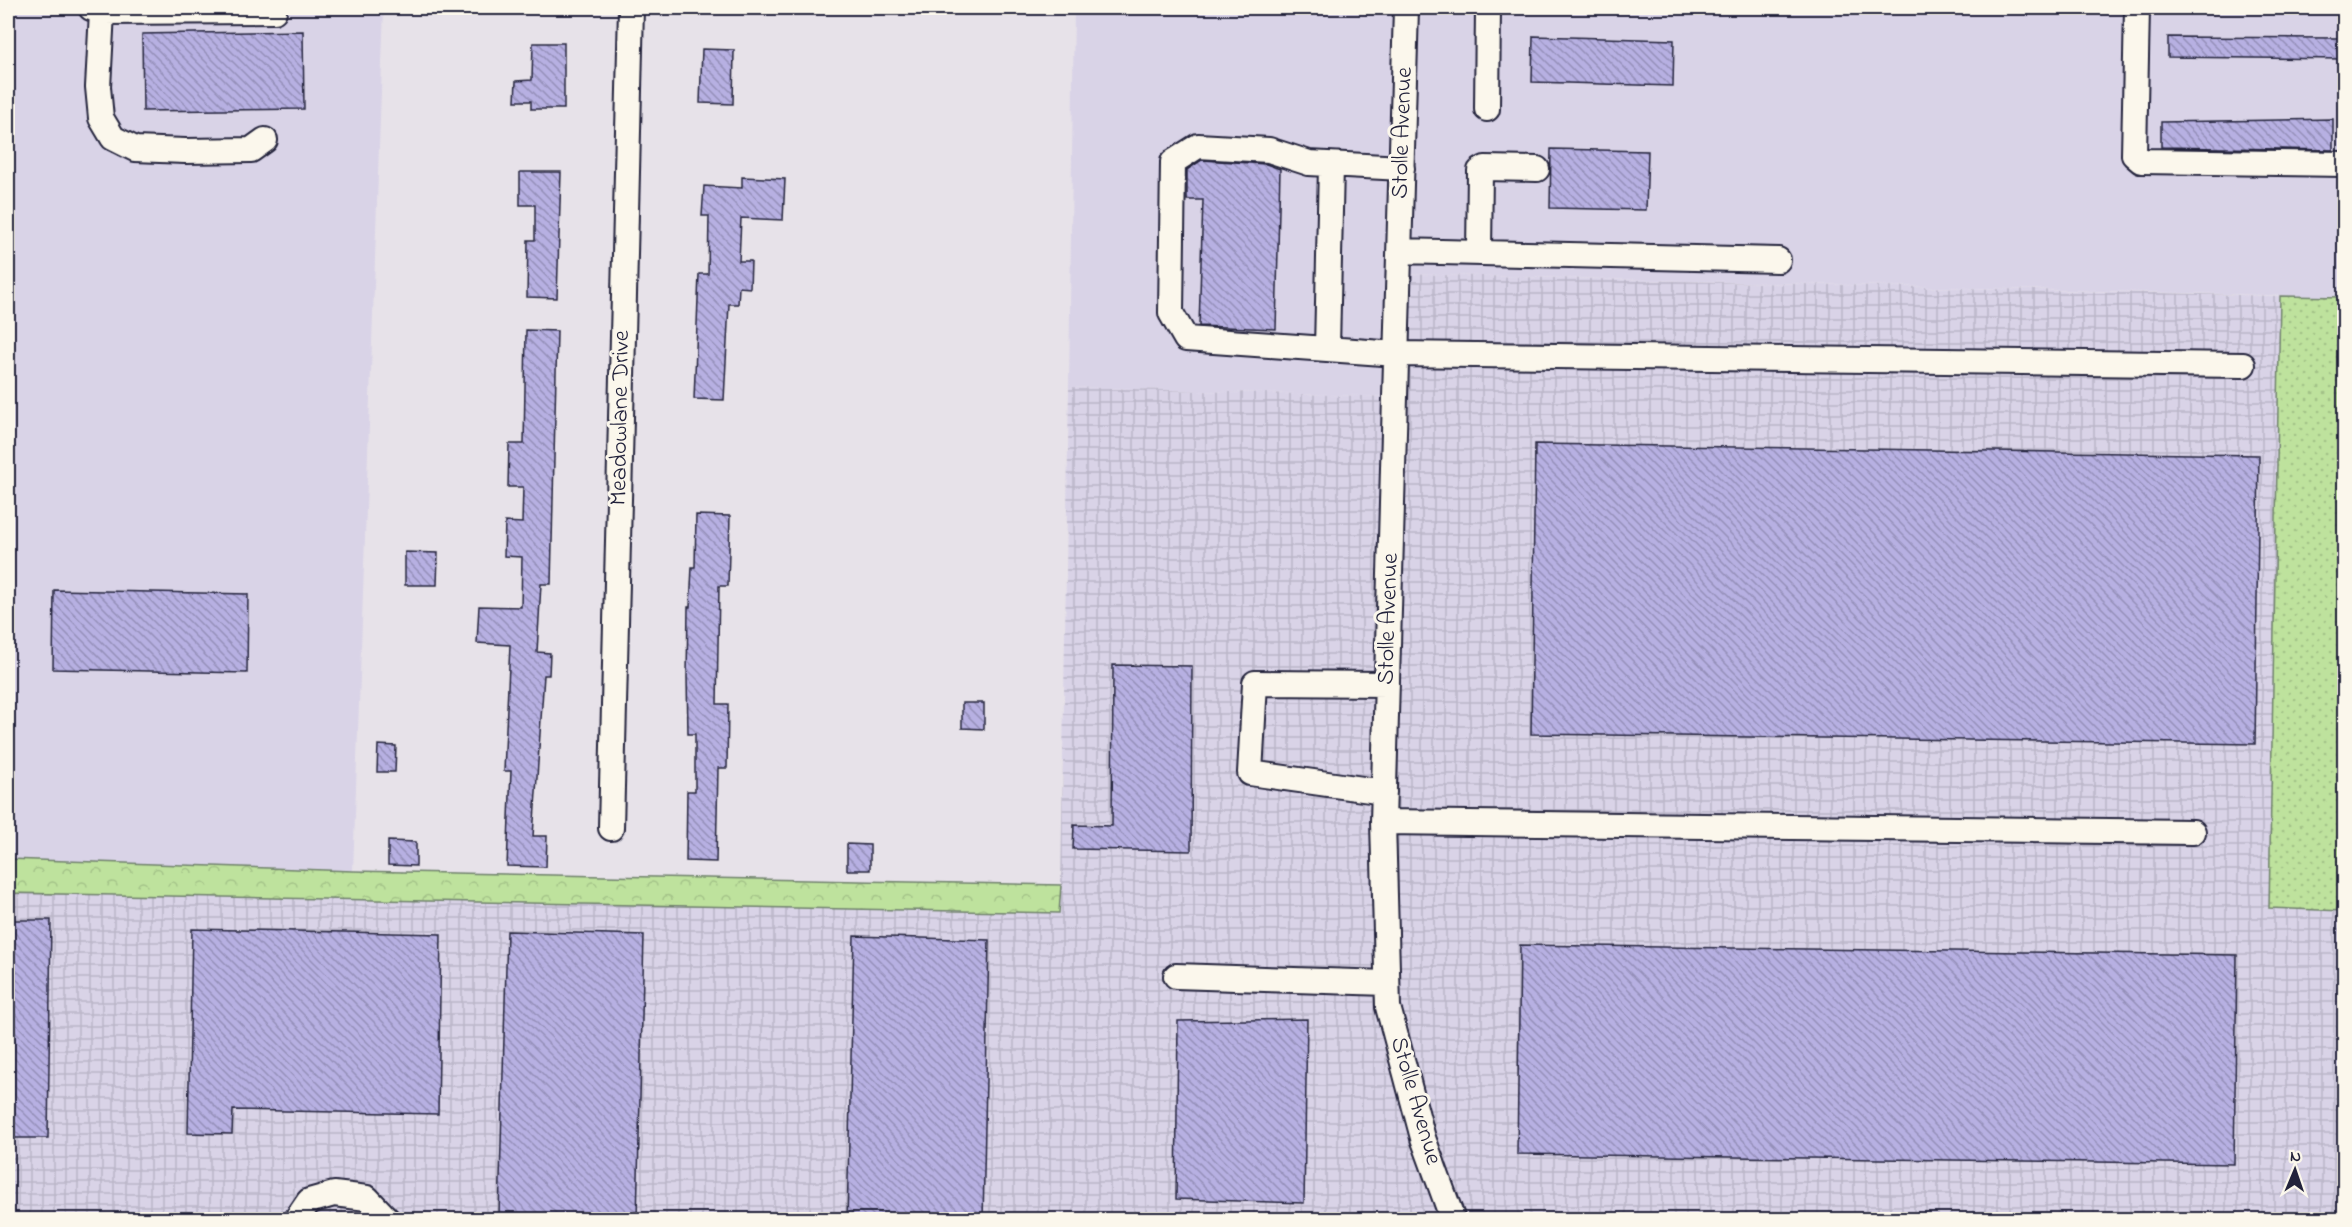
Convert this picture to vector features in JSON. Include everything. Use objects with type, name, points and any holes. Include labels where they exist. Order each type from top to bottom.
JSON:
[{"type":"street","name":"Meadowlane Drive","points":[[611,828],[631,8]]},
{"type":"street","name":"Stolle Avenue","points":[[1406,8],[1383,822],[1388,1007],[1423,1138],[1454,1220]]},
{"type":"street","points":[[1487,109],[1488,8]]},
{"type":"street","points":[[2137,8],[2134,155],[2136,159],[2141,161],[2344,164]]},
{"type":"street","points":[[265,140],[251,150],[185,151],[135,149],[113,138],[101,118],[96,10],[274,11]]},
{"type":"street","points":[[1402,168],[1309,163],[1269,150],[1198,146],[1173,162],[1171,313],[1186,339],[1396,354],[2243,365]]},
{"type":"street","points":[[1327,349],[1331,165]]},
{"type":"street","points":[[1479,252],[1480,171],[1485,168],[1537,169]]},
{"type":"street","points":[[1400,251],[1778,260]]},
{"type":"street","points":[[1384,792],[1250,773],[1255,683],[1387,684]]},
{"type":"street","points":[[1383,822],[2193,832]]},
{"type":"street","points":[[1176,976],[1388,983]]},
{"type":"street","points":[[296,1220],[309,1201],[334,1194],[367,1198],[388,1220]]},
{"type":"shaded area","points":[[8,8],[384,8],[353,871],[8,859]]},
{"type":"shaded area","points":[[1074,8],[2344,8],[2344,297],[1399,274],[1395,397],[1069,387]]},
{"type":"shaded area","points":[[1399,274],[2280,296],[2269,907],[2344,911],[2343,1219],[8,1220],[8,893],[1059,912],[1069,387],[1395,397]]},
{"type":"green space","points":[[2280,296],[2344,297],[2344,911],[2269,908]]},
{"type":"green space","points":[[8,859],[353,871],[1061,885],[1059,913],[8,893]]},
{"type":"building","points":[[303,31],[304,109],[143,111],[142,34]]},
{"type":"building","points":[[1533,36],[1674,40],[1673,86],[1532,82]]},
{"type":"building","points":[[2168,37],[2344,38],[2344,59],[2168,57]]},
{"type":"building","points":[[533,43],[564,43],[564,109],[531,109],[531,101],[515,101],[516,81],[532,80]]},
{"type":"building","points":[[702,49],[734,50],[733,104],[700,103]]},
{"type":"building","points":[[2333,119],[2333,150],[2161,147],[2161,122]]},
{"type":"building","points":[[1551,149],[1648,151],[1646,210],[1550,208]]},
{"type":"building","points":[[1202,160],[1266,164],[1280,169],[1276,329],[1199,326],[1203,200],[1187,200],[1187,170]]},
{"type":"building","points":[[520,172],[561,172],[557,298],[527,297],[528,240],[535,240],[535,205],[520,205]]},
{"type":"building","points":[[742,177],[785,179],[783,220],[741,218],[739,261],[751,261],[750,288],[739,287],[738,304],[729,304],[724,400],[694,399],[699,274],[708,274],[709,216],[702,216],[704,186],[742,188]]},
{"type":"building","points":[[526,330],[557,331],[551,584],[541,584],[537,652],[550,653],[549,675],[544,675],[533,836],[547,836],[546,867],[507,866],[511,771],[504,771],[510,645],[477,643],[479,606],[521,607],[522,557],[504,556],[505,522],[522,523],[523,487],[508,487],[509,444],[524,444]]},
{"type":"building","points":[[1535,444],[2259,455],[2255,744],[1531,734]]},
{"type":"building","points":[[696,515],[730,516],[728,586],[719,586],[717,704],[728,704],[727,768],[718,768],[716,862],[686,861],[687,791],[695,791],[695,734],[688,734],[687,677],[688,607],[690,607],[692,567],[695,567]]},
{"type":"building","points":[[405,552],[438,553],[437,585],[405,585]]},
{"type":"building","points":[[54,590],[248,594],[247,673],[53,669]]},
{"type":"building","points":[[1113,665],[1192,666],[1191,851],[1073,849],[1074,825],[1112,826]]},
{"type":"building","points":[[962,703],[984,703],[984,729],[962,728]]},
{"type":"building","points":[[378,745],[396,746],[395,772],[377,772]]},
{"type":"building","points":[[388,841],[416,842],[416,866],[388,865]]},
{"type":"building","points":[[847,844],[870,845],[870,870],[847,870]]},
{"type":"building","points":[[8,920],[51,920],[48,1138],[8,1138]]},
{"type":"building","points":[[192,929],[441,934],[438,1114],[233,1110],[232,1134],[188,1133]]},
{"type":"building","points":[[507,931],[644,935],[637,1219],[499,1215]]},
{"type":"building","points":[[854,936],[989,940],[983,1220],[847,1220]]},
{"type":"building","points":[[1520,945],[2237,955],[2234,1164],[1517,1154]]},
{"type":"building","points":[[1307,1019],[1304,1203],[1176,1199],[1178,1021]]}]
